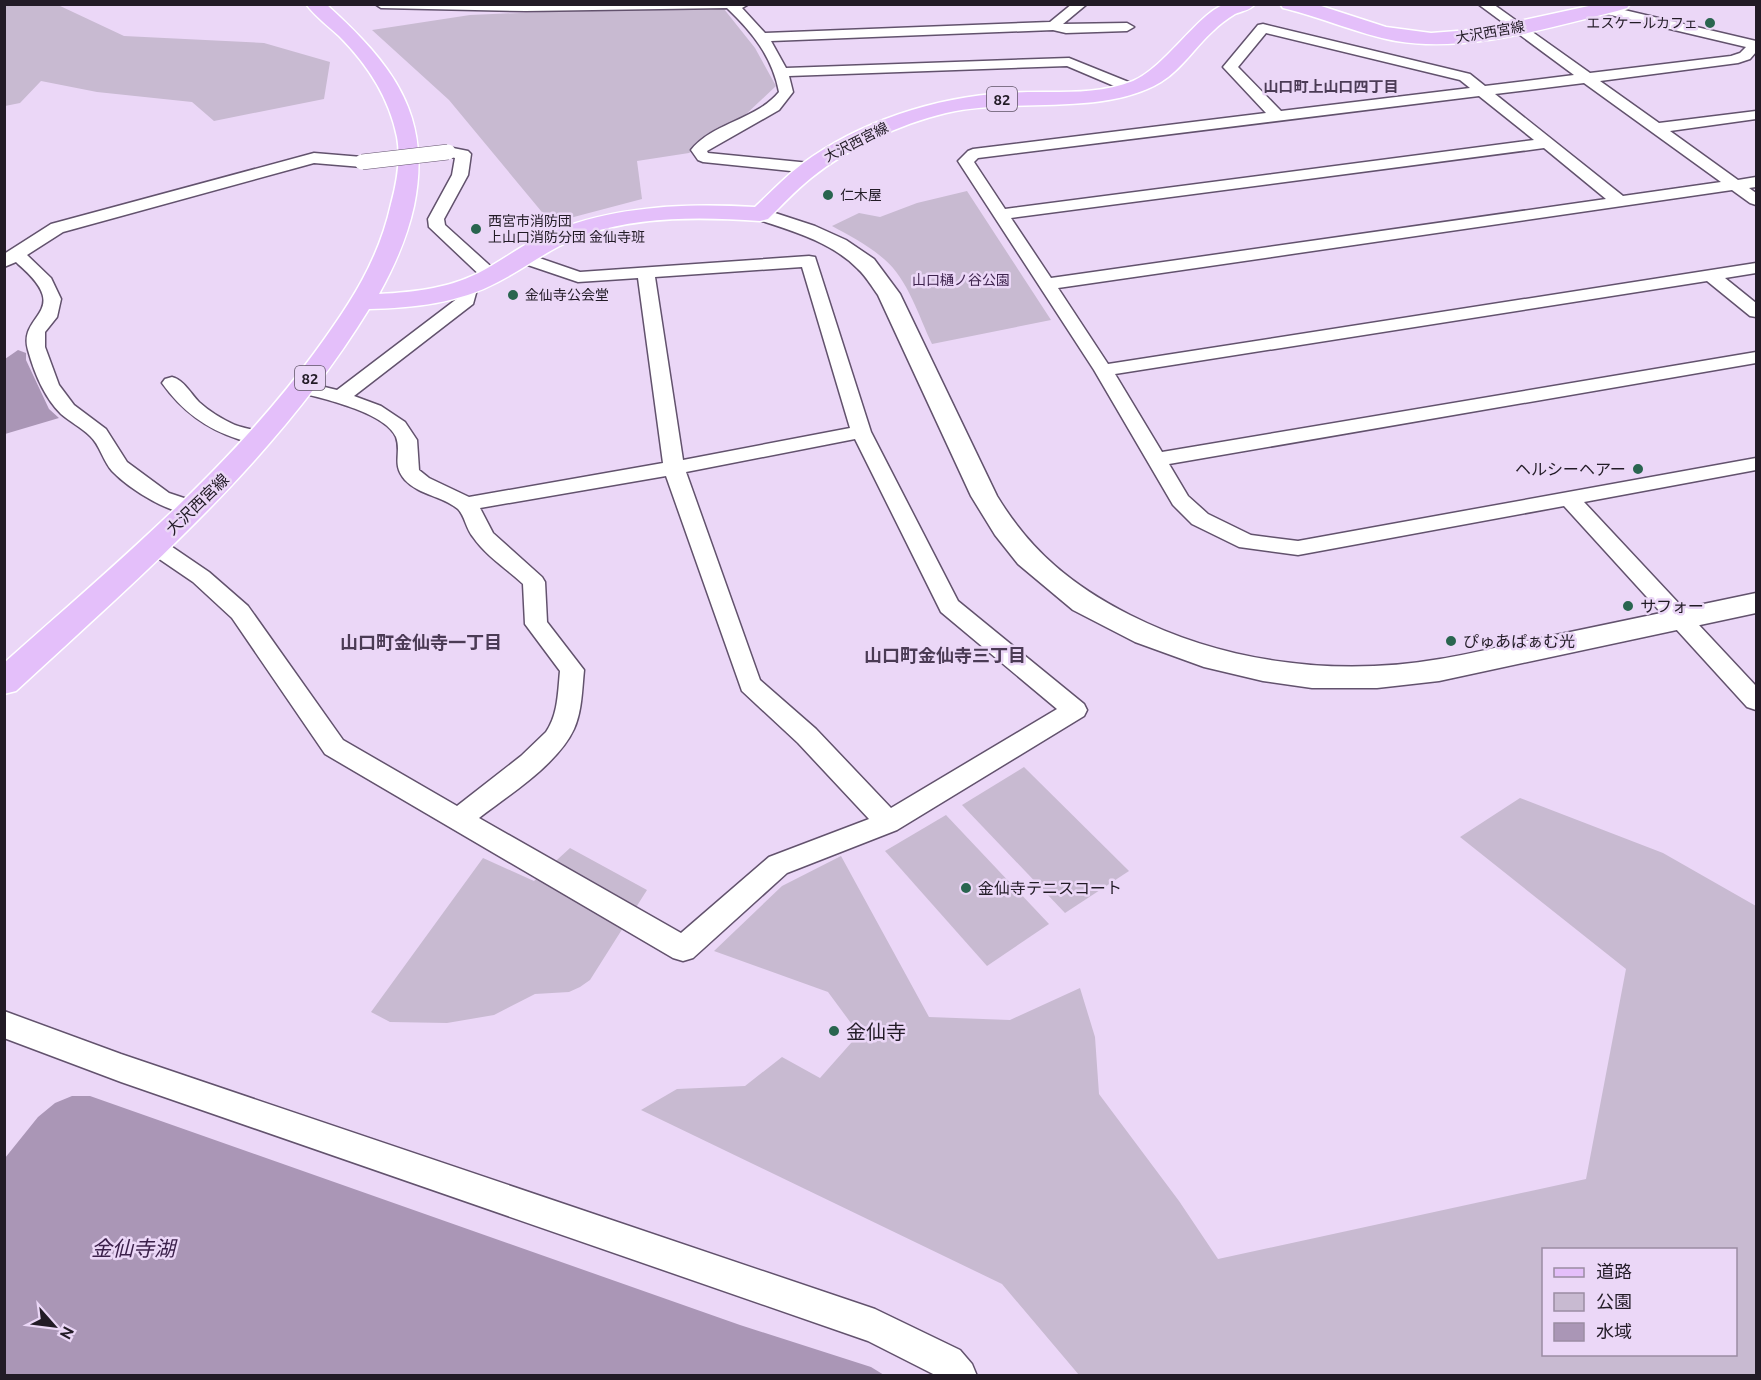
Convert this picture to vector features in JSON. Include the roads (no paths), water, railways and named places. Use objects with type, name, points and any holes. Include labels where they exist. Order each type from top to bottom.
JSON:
[{"type":"main road","name":"大沢西宮線","points":[[4,682],[231,471],[303,388],[363,302],[393,242],[408,183],[408,138],[393,91],[372,58],[315,4]]},
{"type":"main road","name":"大沢西宮線","points":[[760,214],[826,156],[898,121],[932,109],[965,102],[1086,96],[1140,85],[1169,67],[1220,13],[1246,4]]},
{"type":"main road","name":"大沢西宮線","points":[[1289,4],[1313,9],[1378,31],[1420,38],[1460,39],[1612,7]]},
{"type":"main road","points":[[363,302],[404,301],[447,294],[492,276],[554,239],[622,217],[663,211],[760,214]]},
{"type":"street","points":[[381,4],[526,7],[743,4]]},
{"type":"street","points":[[1053,26],[1081,4]]},
{"type":"street","points":[[1484,4],[1756,200]]},
{"type":"street","points":[[730,5],[762,37],[782,72],[786,93],[774,107],[706,143],[699,150],[704,157],[810,168]]},
{"type":"street","points":[[1612,7],[1756,45]]},
{"type":"street","points":[[762,37],[1053,26],[1066,29],[1127,27]]},
{"type":"street","points":[[1278,117],[1230,68],[1263,28],[1465,77],[1619,201]]},
{"type":"street","points":[[1756,45],[1745,56],[1733,60],[973,154],[966,161],[1103,370],[1180,500],[1200,519],[1247,542],[1298,548],[1756,464]]},
{"type":"street","points":[[782,72],[1069,62],[1131,88]]},
{"type":"street","points":[[1657,128],[1756,115]]},
{"type":"street","points":[[1001,214],[1546,143]]},
{"type":"street","points":[[192,508],[162,498],[119,466],[99,434],[67,409],[50,385],[36,347],[36,331],[49,315],[52,306],[48,283],[11,258],[38,238],[57,228],[314,158],[362,162],[448,152],[463,154],[460,175],[436,219],[437,227],[492,276]]},
{"type":"street","points":[[1047,284],[1756,182]]},
{"type":"street","points":[[760,214],[808,230],[839,244],[866,264],[889,294],[984,496],[1004,530],[1028,557],[1083,603],[1145,635],[1204,656],[1263,670],[1312,677],[1377,677],[1439,670],[1756,603]]},
{"type":"street","points":[[154,545],[201,577],[240,612],[334,747],[683,949],[778,865],[888,823],[1075,710],[949,606],[861,432],[809,261],[578,277],[522,257]]},
{"type":"street","points":[[1103,370],[1756,268]]},
{"type":"street","points":[[646,273],[674,468],[750,685],[807,736],[888,823]]},
{"type":"street","points":[[1711,275],[1756,312]]},
{"type":"street","points":[[342,396],[466,300],[470,286]]},
{"type":"street","points":[[1155,460],[1756,357]]},
{"type":"street","points":[[172,383],[195,411],[225,429],[259,439]]},
{"type":"street","points":[[303,388],[342,396],[394,421],[405,435],[407,449],[405,462],[411,476],[465,504],[475,516],[479,531],[534,582],[536,624],[572,670],[570,697],[561,732],[542,752],[459,819]]},
{"type":"street","points":[[465,504],[674,468],[861,432]]},
{"type":"street","points":[[1568,498],[1756,701]]},
{"type":"street","points":[[4,1024],[121,1068],[875,1326],[948,1362],[960,1376]]},
{"type":"water","points":[[18,350],[26,353],[26,360],[49,409],[59,418],[5,434],[5,359]]},
{"type":"water","name":"金仙寺湖","points":[[72,1096],[90,1096],[740,1325],[871,1367],[884,1375],[5,1375],[5,1158],[38,1117],[55,1103]]},
{"type":"place","name":"エスケールカフェ","points":[[1710,23]]},
{"type":"place","name":"仁木屋","points":[[828,195]]},
{"type":"place","name":"西宮市消防団 上山口消防分団 金仙寺班","points":[[476,229]]},
{"type":"place","name":"金仙寺公会堂","points":[[513,295]]},
{"type":"place","name":"ヘルシーヘアー","points":[[1638,469]]},
{"type":"place","name":"サフォー","points":[[1628,606]]},
{"type":"place","name":"ぴゅあぱぁむ光","points":[[1451,641]]},
{"type":"place","name":"金仙寺テニスコート","points":[[966,888]]},
{"type":"place","name":"金仙寺","points":[[834,1031]]},
{"type":"district","name":"山口町上山口四丁目","points":[[1331,86]]},
{"type":"district","name":"山口町金仙寺一丁目","points":[[421,642]]},
{"type":"district","name":"山口町金仙寺三丁目","points":[[945,655]]},
{"type":"park label","name":"山口樋ノ谷公園","points":[[961,280]]}]
